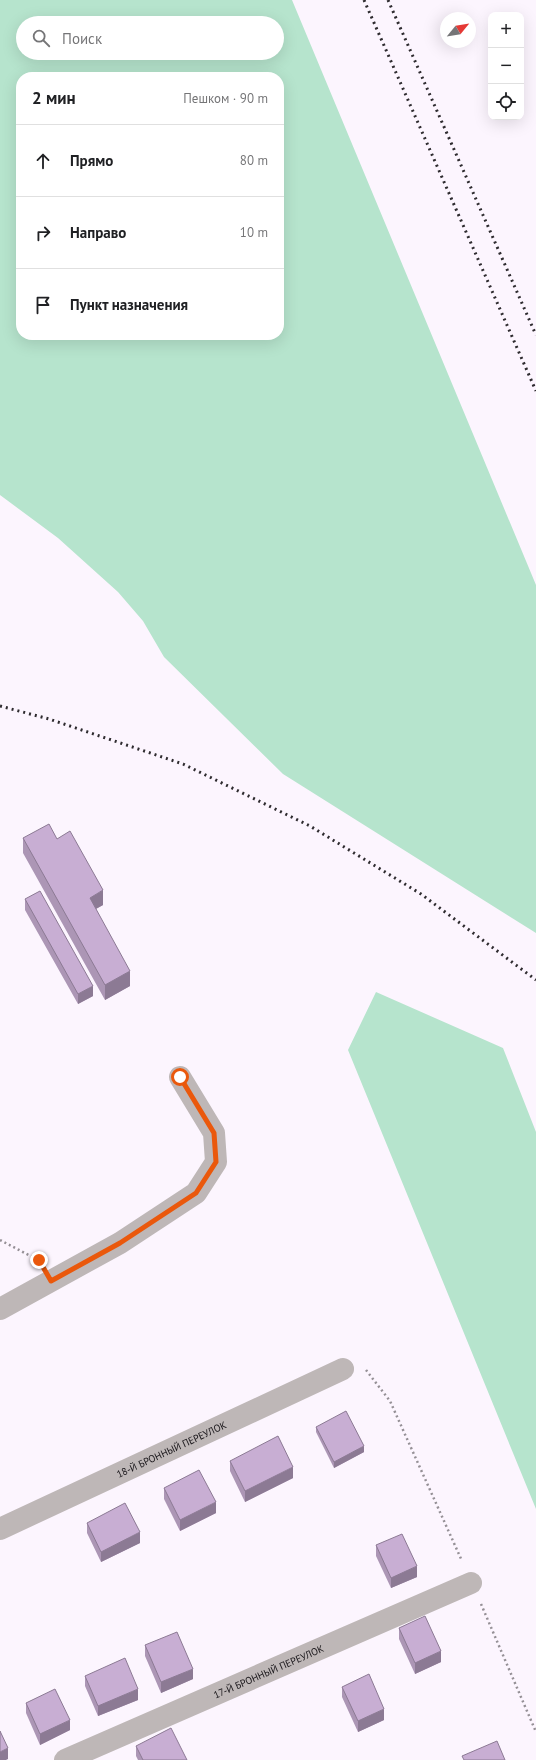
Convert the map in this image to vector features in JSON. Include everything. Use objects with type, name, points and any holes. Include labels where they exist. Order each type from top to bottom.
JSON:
[{"type":"street","points":[[0,1309],[120,1243],[196,1193],[216,1162],[214,1133],[180,1077]]},
{"type":"street","name":"18-Й БРОННЫЙ ПЕРЕУЛОК","points":[[0,1529],[343,1369]]},
{"type":"street","name":"17-Й БРОННЫЙ ПЕРЕУЛОК","points":[[65,1760],[471,1583]]},
{"type":"path","points":[[0,1240],[39,1260],[51,1281]]},
{"type":"path","points":[[343,1369],[367,1370],[390,1401],[536,1732]]},
{"type":"green space","points":[[0,0],[292,0],[536,585],[536,933],[283,774],[164,657],[143,621],[118,592],[58,538],[0,495]]},
{"type":"green space","points":[[376,992],[503,1048],[536,1132],[536,1509],[348,1050]]},
{"type":"building","points":[[49,824],[57,839],[70,831],[103,890],[90,898],[130,971],[105,985],[23,838]]},
{"type":"building","points":[[40,891],[93,986],[78,994],[25,899]]},
{"type":"building","points":[[346,1411],[364,1446],[334,1462],[316,1427]]},
{"type":"building","points":[[278,1436],[293,1467],[245,1491],[230,1461]]},
{"type":"building","points":[[199,1470],[216,1502],[180,1520],[164,1488]]},
{"type":"building","points":[[125,1503],[140,1532],[101,1552],[87,1523]]},
{"type":"building","points":[[402,1534],[417,1566],[391,1578],[376,1545]]},
{"type":"building","points":[[425,1616],[441,1651],[415,1663],[399,1628]]},
{"type":"building","points":[[177,1632],[193,1669],[161,1682],[145,1645]]},
{"type":"building","points":[[125,1658],[138,1689],[98,1706],[85,1676]]},
{"type":"building","points":[[369,1674],[384,1709],[358,1721],[342,1687]]},
{"type":"building","points":[[55,1689],[70,1720],[40,1734],[26,1703]]},
{"type":"building","points":[[171,1728],[187,1760],[143,1760],[136,1746]]},
{"type":"building","points":[[0,1731],[8,1748],[0,1752]]},
{"type":"building","points":[[497,1741],[505,1760],[464,1760],[462,1756]]},
{"type":"railway","points":[[364,0],[536,391]]},
{"type":"railway","points":[[388,0],[536,335]]},
{"type":"railway","points":[[0,706],[49,719],[183,764],[310,826],[421,894],[536,980]]},
{"type":"route","points":[[39,1260],[51,1281],[120,1243],[196,1193],[216,1162],[214,1133],[180,1077]]}]
